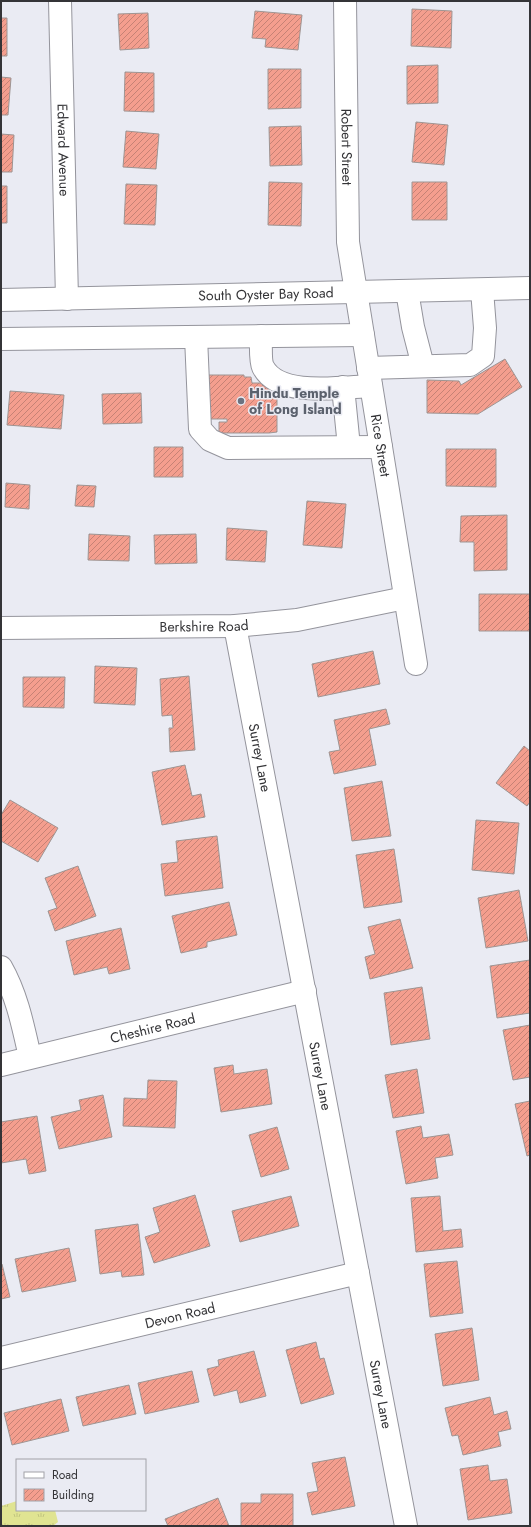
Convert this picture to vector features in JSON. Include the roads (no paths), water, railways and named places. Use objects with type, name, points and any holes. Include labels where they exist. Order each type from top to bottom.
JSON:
[{"type":"street","name":"Edward Avenue","points":[[60,1],[67,299]]},
{"type":"street","name":"Robert Street","points":[[345,1],[348,242],[356,292]]},
{"type":"street","name":"South Oyster Bay Road","points":[[1,300],[530,288]]},
{"type":"street","points":[[261,336],[262,366],[270,376],[280,382],[305,389],[343,387],[369,377],[423,366],[470,365],[483,356],[485,328],[482,290]]},
{"type":"street","points":[[408,291],[413,327],[423,366]]},
{"type":"street","name":"Rice Street","points":[[356,292],[416,664]]},
{"type":"street","points":[[1,339],[363,335]]},
{"type":"street","points":[[196,337],[200,429],[210,440],[228,448],[381,447]]},
{"type":"street","points":[[343,387],[349,447]]},
{"type":"street","name":"Berkshire Road","points":[[1,628],[235,626],[297,620],[405,598]]},
{"type":"street","name":"Surrey Lane","points":[[235,626],[406,1526]]},
{"type":"street","points":[[1,967],[8,979],[20,1012],[30,1058]]},
{"type":"street","name":"Cheshire Road","points":[[1,1065],[305,991]]},
{"type":"street","name":"Devon Road","points":[[1,1358],[358,1272]]},
{"type":"place","name":"Hindu Temple of Long Island","points":[[241,401]]}]
